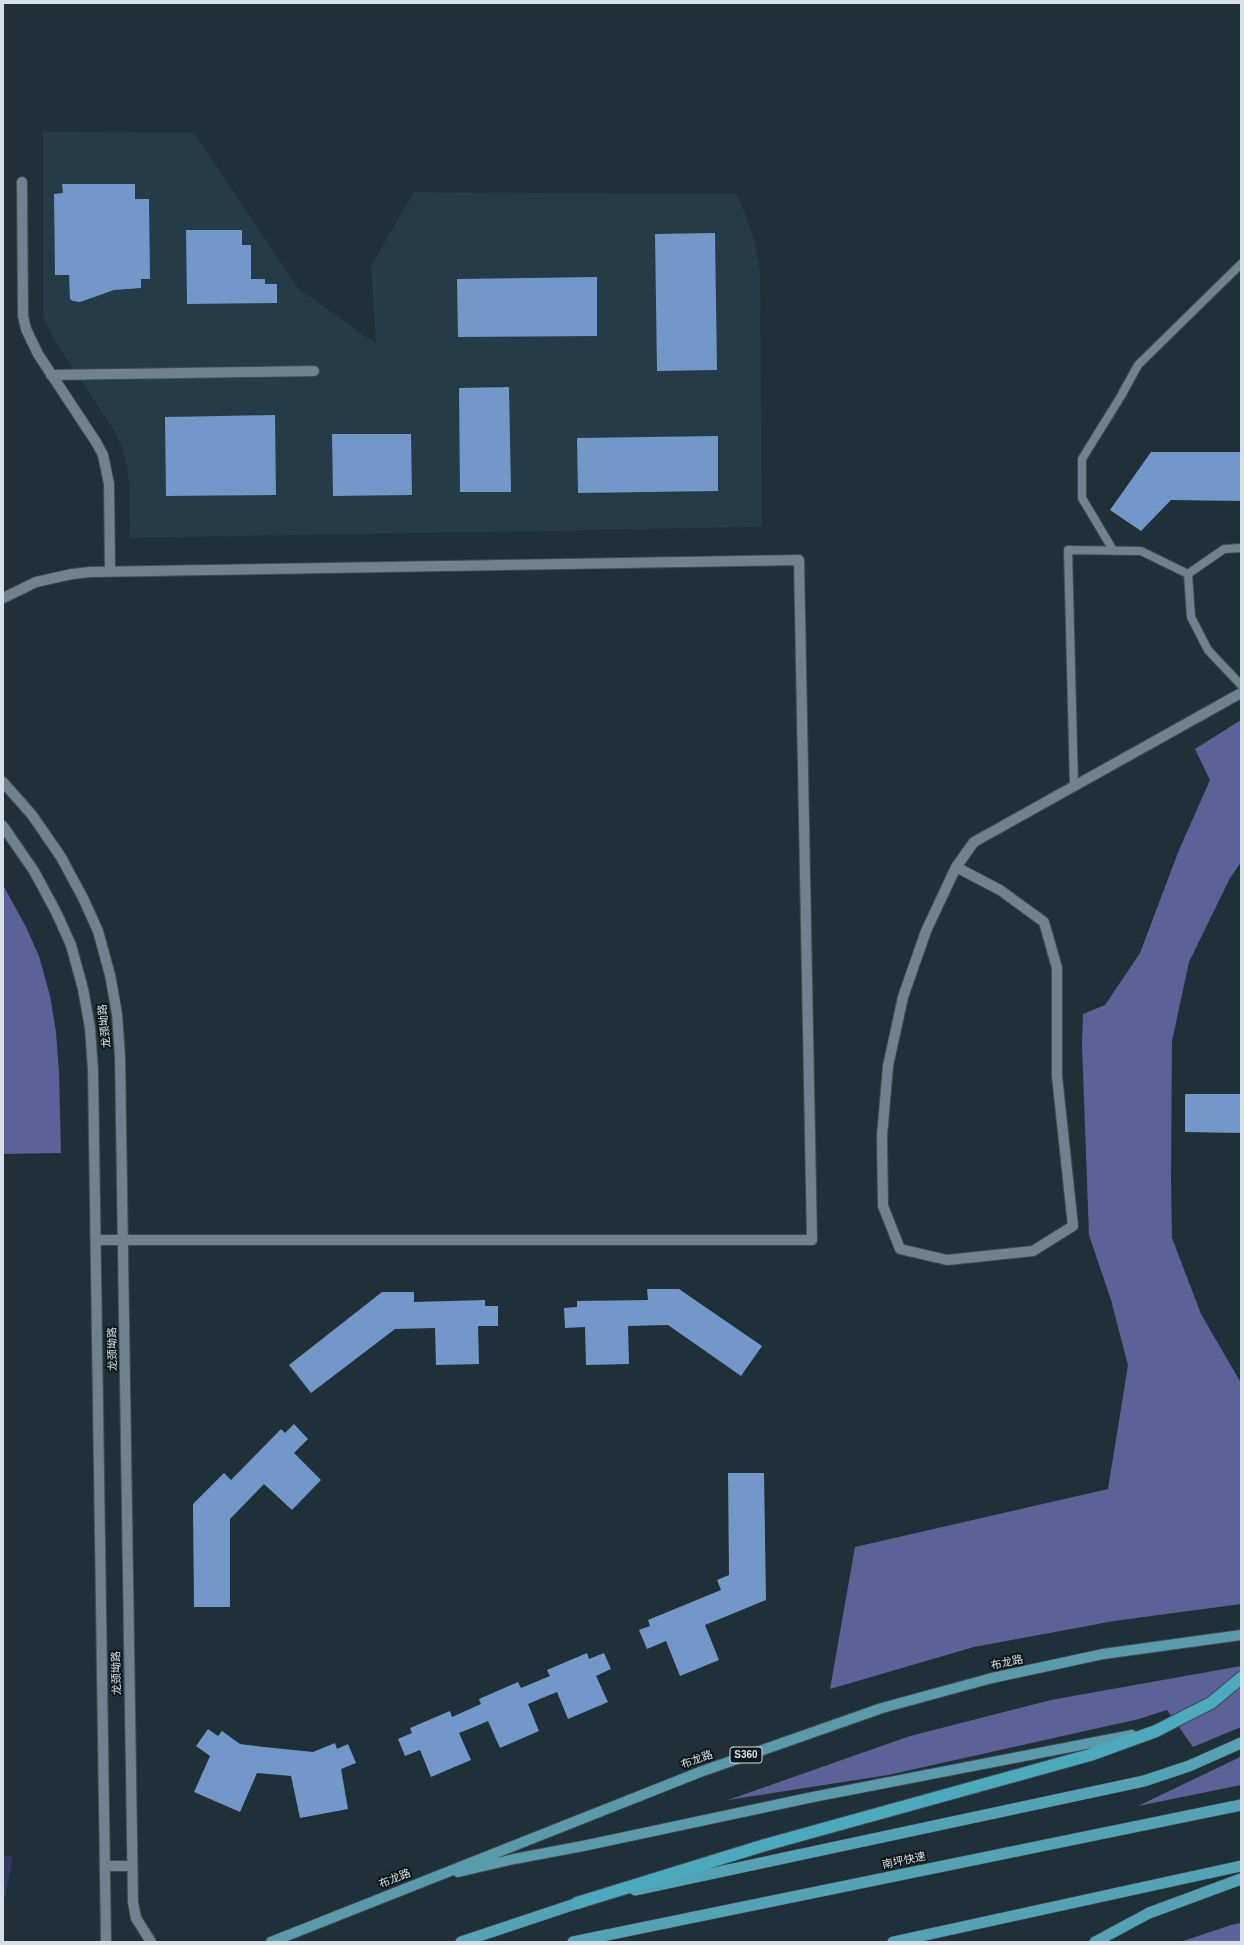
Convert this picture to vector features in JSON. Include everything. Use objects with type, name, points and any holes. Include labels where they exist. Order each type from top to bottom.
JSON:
[{"type":"highway","points":[[461,1942],[576,1903],[765,1845],[1090,1755],[1156,1731],[1211,1703],[1241,1678]]},
{"type":"highway","points":[[576,1903],[1144,1781],[1189,1766],[1241,1743]]},
{"type":"highway","name":"南坪快速","points":[[573,1942],[1241,1806]]},
{"type":"highway","points":[[893,1942],[1241,1866]]},
{"type":"highway","points":[[1095,1942],[1149,1913],[1241,1879]]},
{"type":"main road","name":"布龙路","points":[[271,1942],[422,1880],[700,1772],[882,1708],[992,1678],[1103,1654],[1241,1635]]},
{"type":"main road","points":[[422,1880],[514,1858],[583,1846],[813,1797],[1156,1731]]},
{"type":"street","points":[[22,182],[23,316],[31,342],[103,455],[108,484],[110,572]]},
{"type":"street","points":[[51,375],[314,372]]},
{"type":"street","points":[[3,598],[19,589],[54,577],[72,574],[110,572],[799,560],[812,1240],[96,1240]]},
{"type":"street","points":[[956,867],[1000,890],[1044,922],[1057,968],[1057,1076],[1073,1226],[1033,1252],[947,1260],[900,1249],[883,1206],[882,1136],[888,1066],[903,997],[926,931],[956,867],[974,842],[1241,693]]},
{"type":"street","name":"龙颈坳路","points":[[3,782],[32,815],[61,857],[83,898],[98,931],[110,975],[117,1014],[120,1056],[133,1902],[136,1918],[151,1942]]},
{"type":"street","name":"龙颈坳路","points":[[3,826],[34,871],[56,912],[71,945],[83,989],[90,1028],[94,1070],[106,1942]]},
{"type":"street","points":[[106,1866],[132,1866]]},
{"type":"lane","points":[[1113,550],[1082,498],[1082,459],[1121,396],[1138,364],[1241,264]]},
{"type":"lane","points":[[1188,574],[1224,549],[1241,548]]},
{"type":"lane","points":[[1074,786],[1068,550],[1141,551],[1188,574]]},
{"type":"lane","points":[[1188,574],[1191,617],[1208,650],[1241,684]]},
{"type":"shaded area","points":[[43,132],[194,133],[298,288],[376,344],[371,266],[414,192],[736,194],[743,208],[754,239],[760,270],[762,527],[130,538],[129,482],[127,465],[122,448],[115,432],[56,343],[46,323],[43,312]]},
{"type":"shaded area","points":[[1241,720],[1241,862],[1230,878],[1189,962],[1172,1041],[1171,1179],[1172,1238],[1201,1314],[1241,1383],[1241,1604],[1114,1621],[974,1647],[830,1689],[855,1547],[1108,1489],[1128,1365],[1111,1300],[1089,1235],[1082,1045],[1083,1014],[1105,1005],[1140,953],[1179,850],[1210,780],[1195,749]]},
{"type":"shaded area","points":[[3,885],[26,927],[39,956],[50,996],[56,1032],[59,1072],[61,1153],[3,1154]]},
{"type":"shaded area","points":[[1241,1666],[1241,1727],[1193,1747],[1167,1710],[1139,1719],[888,1775],[728,1800],[910,1736],[1051,1700]]},
{"type":"shaded area","points":[[1241,1756],[1241,1785],[1138,1806],[1238,1758]]},
{"type":"shaded area","points":[[3,1855],[13,1857],[5,1897],[3,1897]]},
{"type":"shaded area","points":[[1241,1923],[1241,1942],[1180,1942],[1231,1925]]},
{"type":"building","points":[[62,184],[135,184],[135,199],[149,199],[150,279],[141,279],[141,288],[114,290],[80,302],[70,299],[69,275],[55,275],[54,194],[63,193]]},
{"type":"building","points":[[186,230],[242,230],[242,245],[251,245],[251,279],[265,279],[265,284],[277,284],[277,303],[187,304]]},
{"type":"building","points":[[715,233],[717,370],[657,371],[655,234]]},
{"type":"building","points":[[597,277],[597,336],[458,337],[457,279]]},
{"type":"building","points":[[509,387],[511,492],[460,492],[459,388]]},
{"type":"building","points":[[275,415],[276,495],[166,496],[165,417]]},
{"type":"building","points":[[332,434],[411,434],[412,495],[333,496]]},
{"type":"building","points":[[718,436],[718,491],[578,493],[577,438]]},
{"type":"building","points":[[1151,452],[1241,452],[1241,501],[1171,500],[1141,531],[1110,510]]},
{"type":"building","points":[[1185,1094],[1241,1094],[1241,1133],[1185,1132]]},
{"type":"building","points":[[647,1289],[679,1289],[762,1346],[741,1376],[668,1325],[628,1326],[629,1364],[586,1365],[585,1327],[565,1328],[564,1308],[577,1307],[577,1301],[648,1300]]},
{"type":"building","points":[[382,1292],[414,1292],[414,1302],[485,1300],[485,1306],[498,1306],[498,1326],[478,1326],[479,1364],[436,1365],[435,1328],[395,1329],[311,1393],[289,1365]]},
{"type":"building","points":[[294,1424],[308,1439],[294,1453],[321,1480],[292,1510],[264,1484],[230,1519],[230,1607],[194,1607],[193,1504],[224,1473],[231,1480],[281,1429],[285,1433]]},
{"type":"building","points":[[728,1473],[764,1473],[766,1600],[705,1625],[719,1660],[680,1676],[666,1641],[647,1649],[639,1630],[650,1626],[648,1620],[721,1590],[717,1580],[729,1575]]},
{"type":"building","points":[[587,1653],[589,1659],[604,1653],[611,1669],[596,1676],[608,1702],[568,1719],[557,1692],[542,1698],[528,1704],[539,1731],[500,1748],[488,1721],[459,1733],[471,1760],[431,1777],[420,1750],[405,1756],[398,1739],[412,1733],[410,1728],[450,1711],[452,1717],[481,1704],[479,1699],[518,1682],[521,1688],[550,1676],[547,1670]]},
{"type":"building","points":[[208,1729],[218,1736],[222,1731],[240,1744],[264,1747],[313,1752],[335,1743],[337,1749],[348,1744],[356,1763],[341,1769],[348,1809],[300,1818],[291,1776],[257,1773],[240,1812],[194,1792],[210,1756],[196,1746]]}]
